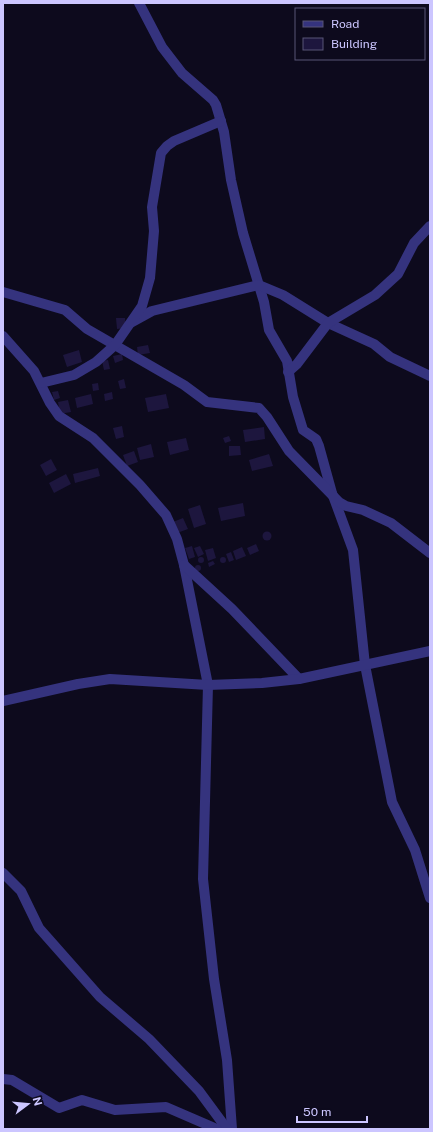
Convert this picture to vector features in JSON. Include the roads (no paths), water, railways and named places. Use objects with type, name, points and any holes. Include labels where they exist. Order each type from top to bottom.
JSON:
[{"type":"street","points":[[139,3],[162,47],[182,74],[213,100],[222,121],[230,180],[243,233],[264,302],[269,330],[285,356],[297,413],[303,430],[316,439],[319,446],[332,493],[353,550],[365,665],[392,802],[415,850],[430,898]]},
{"type":"street","points":[[41,383],[74,376],[96,362],[115,345],[142,306],[150,278],[154,231],[152,207],[161,153],[174,141],[222,121]]},
{"type":"street","points":[[288,372],[298,364],[328,324],[375,295],[398,274],[414,243],[430,226]]},
{"type":"street","points":[[130,322],[152,311],[259,285],[284,295],[328,324],[352,333],[374,344],[390,358],[430,376]]},
{"type":"street","points":[[3,292],[65,310],[87,328],[184,385],[207,402],[259,408],[289,451],[332,493],[339,502],[346,506],[363,510],[391,523],[430,553]]},
{"type":"street","points":[[3,336],[34,371],[50,403],[59,416],[93,438],[140,485],[166,515],[177,539],[184,565],[208,685],[203,879],[214,979],[227,1060],[232,1129]]},
{"type":"street","points":[[184,565],[232,609],[299,679]]},
{"type":"street","points":[[3,701],[78,684],[110,679],[208,685],[262,683],[299,679],[430,651]]},
{"type":"street","points":[[3,874],[21,891],[39,928],[100,997],[149,1039],[199,1091],[227,1129]]},
{"type":"street","points":[[3,1079],[12,1080],[59,1108],[82,1100],[115,1110],[166,1107],[217,1129]]}]
